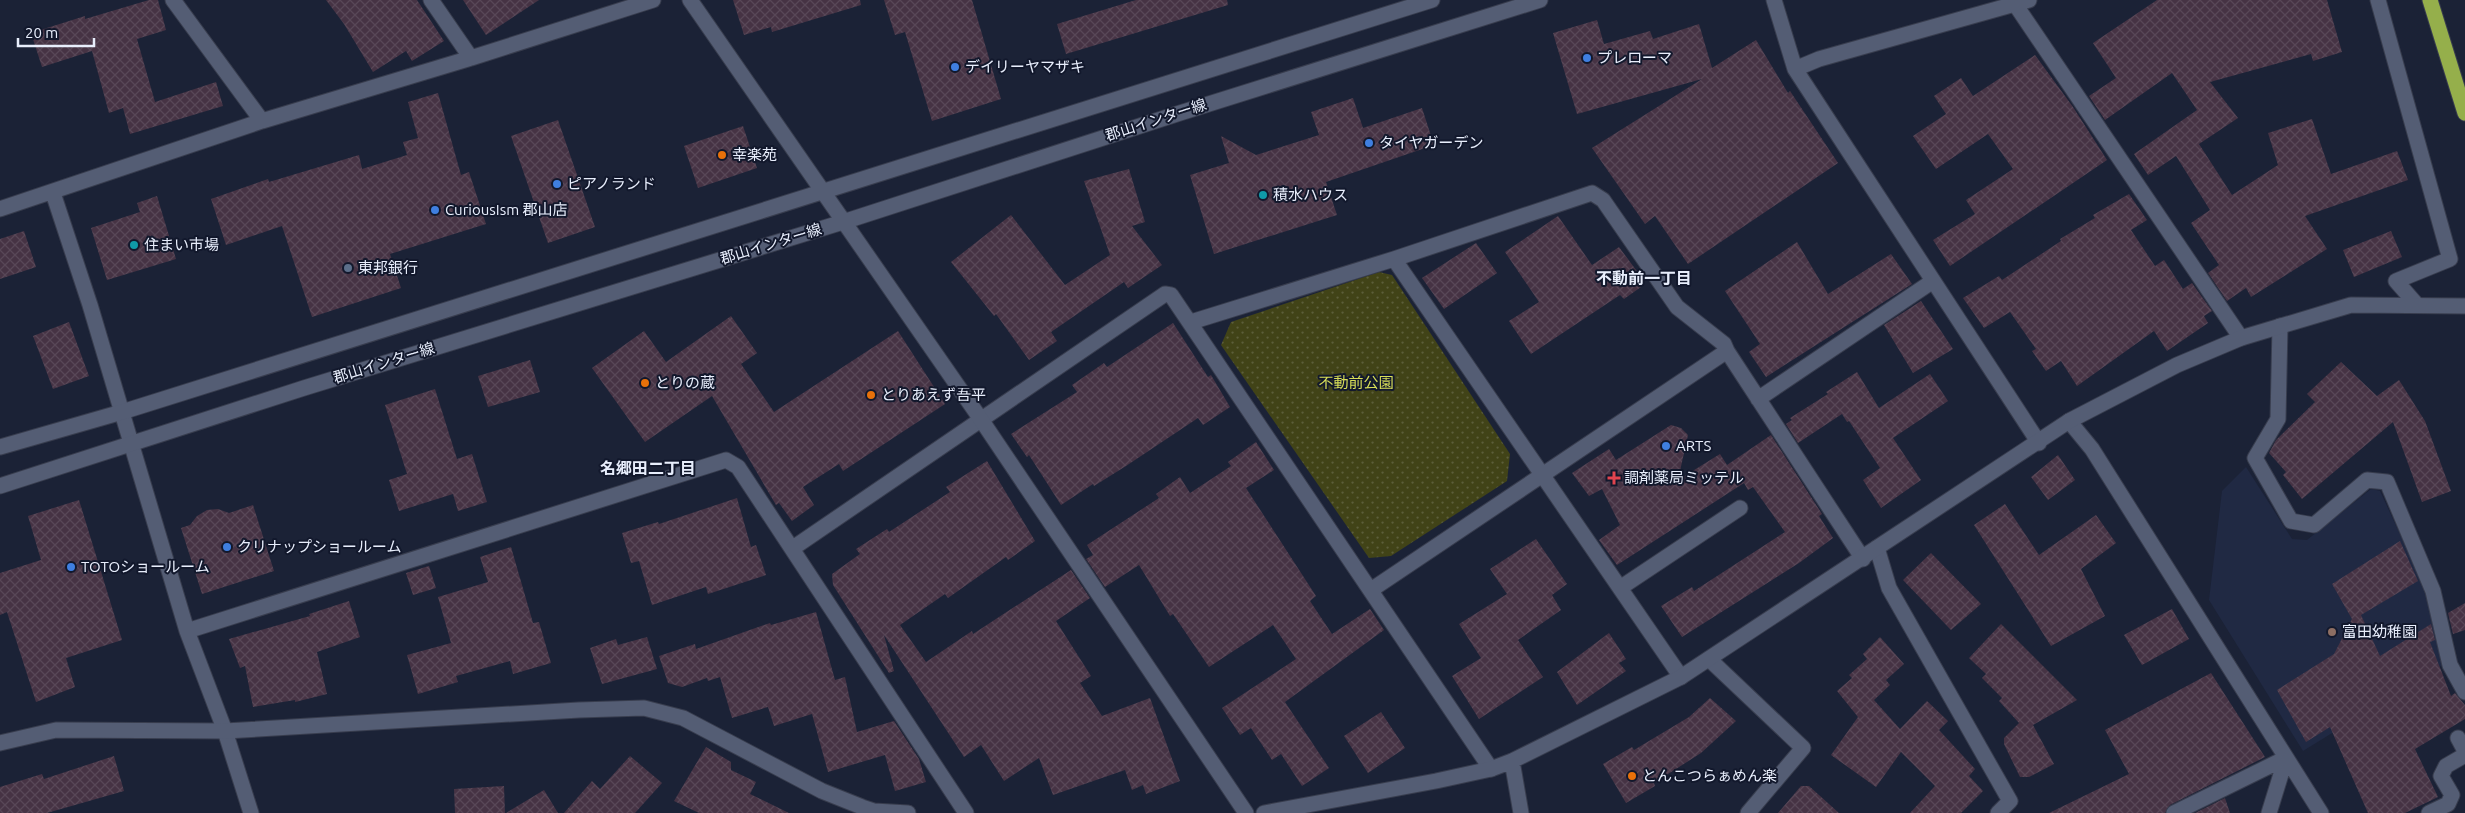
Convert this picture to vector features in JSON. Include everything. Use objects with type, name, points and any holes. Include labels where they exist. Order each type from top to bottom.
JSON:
[{"type":"highway","points":[[2430,0],[2465,113]]},
{"type":"street","points":[[173,0],[262,120]]},
{"type":"street","points":[[431,0],[471,58]]},
{"type":"street","points":[[0,209],[53,193],[262,120],[471,58],[654,0]]},
{"type":"street","points":[[690,0],[980,418],[1246,813]]},
{"type":"street","points":[[0,447],[122,412],[1432,0]]},
{"type":"street","name":"郡山インター線","points":[[0,486],[132,443],[843,222],[1170,116],[1540,0]]},
{"type":"street","points":[[1774,0],[1795,69],[2039,443]]},
{"type":"street","points":[[2378,0],[2450,258],[2396,281],[2418,305]]},
{"type":"street","points":[[1795,69],[1819,59],[2022,2],[2241,338]]},
{"type":"street","points":[[53,193],[132,443],[187,631],[225,731],[251,813]]},
{"type":"street","points":[[1191,322],[1394,259],[1592,193],[1603,200],[1677,307],[1724,344],[1863,559]]},
{"type":"street","points":[[1394,259],[1681,677]]},
{"type":"street","points":[[1758,399],[1933,281]]},
{"type":"street","points":[[792,548],[980,418],[1165,294],[1171,295],[1372,590],[1491,769]]},
{"type":"street","points":[[1264,813],[1491,769],[1512,761],[1681,677],[2069,422],[2177,366],[2241,338],[2351,305],[2465,306]]},
{"type":"street","points":[[2280,326],[2278,419],[2255,458],[2291,521],[2314,526],[2367,480],[2387,482],[2433,591],[2450,665],[2465,692]]},
{"type":"street","points":[[1372,590],[1727,351]]},
{"type":"street","points":[[2069,422],[2092,449],[2321,813]]},
{"type":"street","points":[[187,631],[726,460],[738,467],[966,813]]},
{"type":"street","points":[[1620,588],[1740,508]]},
{"type":"street","points":[[1877,548],[1889,588],[2010,801],[1998,813]]},
{"type":"street","points":[[1709,659],[1803,748],[1748,813]]},
{"type":"street","points":[[0,743],[56,730],[225,731],[578,710],[644,708],[683,718],[822,791],[873,812],[908,813]]},
{"type":"street","points":[[2430,813],[2448,804],[2452,795],[2441,776],[2446,766],[2463,748]]},
{"type":"street","points":[[2174,813],[2286,758]]},
{"type":"street","points":[[2269,813],[2286,758]]},
{"type":"street","points":[[1512,761],[1521,813]]},
{"type":"shaded area","name":"富田幼稚園","points":[[2246,467],[2292,539],[2307,540],[2371,489],[2380,491],[2425,588],[2444,664],[2303,751],[2209,600],[2222,491]]},
{"type":"green space","name":"不動前公園","points":[[1379,272],[1392,275],[1510,454],[1507,481],[1391,556],[1369,558],[1221,345],[1231,322]]},
{"type":"building","points":[[149,0],[158,0],[166,30],[137,39],[155,102],[216,82],[223,106],[130,134],[123,108],[109,113],[92,51],[42,67],[31,33],[85,16],[85,19]]},
{"type":"building","points":[[326,0],[417,0],[444,41],[412,61],[406,51],[373,72],[344,24]]},
{"type":"building","points":[[463,0],[539,0],[486,35]]},
{"type":"building","points":[[733,0],[860,0],[861,5],[772,32],[771,27],[744,35]]},
{"type":"building","points":[[884,0],[972,0],[1001,99],[932,121],[905,32],[895,35]]},
{"type":"building","points":[[1136,0],[1227,0],[1228,5],[1066,54],[1057,24]]},
{"type":"building","points":[[2157,0],[2327,0],[2342,52],[2313,61],[2311,54],[2210,82],[2238,118],[2199,144],[2232,195],[2278,165],[2268,133],[2312,119],[2331,174],[2397,151],[2408,180],[2305,216],[2327,249],[2251,297],[2246,288],[2227,301],[2208,273],[2219,265],[2191,223],[2210,210],[2176,156],[2148,175],[2134,154],[2197,110],[2172,73],[2105,120],[2089,96],[2116,78],[2093,43]]},
{"type":"building","points":[[1597,20],[1604,44],[1650,31],[1653,39],[1699,24],[1712,68],[1756,40],[1788,93],[1790,91],[1838,163],[1688,264],[1655,216],[1645,224],[1592,148],[1702,79],[1577,114],[1553,33]]},
{"type":"building","points":[[2035,55],[2073,107],[2107,160],[1950,266],[1933,240],[1975,214],[1966,200],[2013,169],[1988,134],[1936,169],[1913,136],[1946,114],[1934,96],[1961,78],[1973,96]]},
{"type":"building","points":[[438,93],[461,175],[469,172],[486,224],[390,254],[401,288],[312,317],[282,226],[226,245],[211,199],[268,179],[269,182],[359,155],[362,169],[407,155],[403,142],[418,138],[408,102]]},
{"type":"building","name":"積水ハウス","points":[[1353,98],[1363,128],[1422,108],[1434,145],[1326,182],[1337,215],[1214,254],[1190,175],[1229,163],[1221,136],[1256,155],[1319,135],[1311,112]]},
{"type":"building","points":[[558,120],[595,227],[548,243],[511,136]]},
{"type":"building","points":[[743,126],[757,168],[698,188],[684,146]]},
{"type":"building","points":[[1129,169],[1145,222],[1132,226],[1162,265],[1128,288],[1124,282],[1051,332],[1057,341],[1029,360],[996,314],[994,316],[951,262],[1011,215],[1065,285],[1110,255],[1084,181]]},
{"type":"building","points":[[2129,194],[2147,220],[2131,230],[2155,266],[2164,260],[2183,289],[2192,283],[2212,311],[2204,316],[2208,323],[2167,351],[2154,331],[2077,386],[2061,361],[2046,371],[2032,351],[2036,349],[2010,312],[1984,328],[1963,298],[1999,276],[2002,280],[2061,241],[2060,239],[2095,218],[2093,215]]},
{"type":"building","name":"住まい市場","points":[[157,196],[176,259],[107,280],[91,228],[140,212],[137,203]]},
{"type":"building","points":[[1558,216],[1592,265],[1619,247],[1639,274],[1634,278],[1641,287],[1624,299],[1620,295],[1531,354],[1509,321],[1539,302],[1505,252]]},
{"type":"building","points":[[24,231],[36,267],[0,279],[0,239]]},
{"type":"building","points":[[2391,231],[2402,257],[2354,277],[2343,250]]},
{"type":"building","points":[[1797,242],[1828,294],[1891,254],[1912,284],[1766,377],[1749,352],[1760,344],[1725,291]]},
{"type":"building","points":[[1476,243],[1497,273],[1444,309],[1422,278]]},
{"type":"building","points":[[1921,301],[1953,349],[1913,373],[1884,325]]},
{"type":"building","points":[[731,316],[757,353],[741,364],[774,412],[898,331],[945,404],[843,471],[839,464],[803,487],[814,505],[792,521],[779,503],[776,505],[712,396],[645,442],[592,368],[644,331],[666,362]]},
{"type":"building","points":[[69,322],[89,376],[53,389],[33,336]]},
{"type":"building","points":[[1173,323],[1208,377],[1211,375],[1230,407],[1203,425],[1198,418],[1126,466],[1094,486],[1093,484],[1061,505],[1029,455],[1027,457],[1011,434],[1077,392],[1072,385],[1104,363],[1107,367]]},
{"type":"building","points":[[530,360],[540,392],[488,407],[478,376]]},
{"type":"building","points":[[2341,362],[2377,396],[2399,380],[2425,421],[2451,491],[2422,502],[2393,422],[2302,499],[2283,475],[2286,472],[2269,453],[2276,440],[2315,402],[2307,394]]},
{"type":"building","points":[[1857,372],[1879,408],[1930,374],[1948,401],[1893,438],[1921,480],[1881,508],[1863,480],[1880,468],[1849,421],[1847,422],[1842,414],[1798,443],[1786,424],[1792,420],[1790,418],[1828,394],[1826,392]]},
{"type":"building","points":[[435,389],[457,459],[472,454],[487,502],[458,511],[453,494],[399,511],[389,480],[407,474],[385,405]]},
{"type":"building","points":[[1671,425],[1681,428],[1688,435],[1678,480],[1720,454],[1727,465],[1771,435],[1822,514],[1819,516],[1833,538],[1799,563],[1682,637],[1661,606],[1692,587],[1694,591],[1785,532],[1753,487],[1748,490],[1744,483],[1617,565],[1599,540],[1620,525],[1602,489],[1589,496],[1572,473],[1609,449],[1616,460]]},
{"type":"building","points":[[1256,442],[1274,470],[1246,488],[1316,596],[1310,601],[1332,634],[1370,609],[1384,630],[1285,702],[1329,768],[1302,786],[1281,754],[1272,760],[1251,728],[1240,735],[1222,708],[1296,659],[1273,625],[1209,667],[1173,614],[1170,616],[1139,565],[1105,587],[1086,559],[1093,555],[1087,545],[1159,498],[1156,494],[1180,477],[1190,493],[1231,466],[1228,462]]},
{"type":"building","points":[[2058,455],[2075,480],[2048,500],[2031,477]]},
{"type":"building","points":[[987,461],[1035,541],[1008,560],[1006,557],[948,598],[945,594],[900,625],[926,662],[972,631],[973,634],[1071,570],[1090,598],[1056,621],[1091,676],[1080,683],[1102,716],[1150,698],[1180,781],[1146,794],[1143,785],[1132,790],[1125,770],[1053,795],[1039,758],[1004,781],[981,745],[964,757],[884,635],[894,671],[889,673],[833,585],[832,574],[860,554],[856,549],[887,529],[889,532],[950,492],[946,487]]},
{"type":"building","points":[[737,498],[751,547],[756,545],[766,575],[708,594],[706,587],[652,605],[639,561],[631,563],[622,533],[658,522],[659,524]]},
{"type":"building","points":[[79,500],[122,640],[66,658],[75,687],[36,702],[7,612],[0,615],[0,573],[41,560],[28,516]]},
{"type":"building","points":[[2005,504],[2039,555],[2096,515],[2116,543],[2081,569],[2105,616],[2051,646],[1974,525]]},
{"type":"building","points":[[253,505],[274,571],[202,594],[181,528],[190,525],[197,516],[207,510],[218,509],[229,513]]},
{"type":"building","points":[[1536,539],[1567,584],[1552,595],[1561,610],[1518,640],[1543,677],[1479,719],[1452,676],[1481,658],[1459,624],[1507,594],[1490,569]]},
{"type":"building","points":[[2400,541],[2418,581],[2361,615],[2380,656],[2431,624],[2435,640],[2430,642],[2451,696],[2455,693],[2465,705],[2465,719],[2415,749],[2438,797],[2405,813],[2368,813],[2330,727],[2306,742],[2277,690],[2334,654],[2352,619],[2332,584]]},
{"type":"building","points":[[511,547],[533,623],[539,622],[551,663],[513,674],[510,661],[456,676],[458,682],[418,694],[407,655],[451,643],[438,597],[488,582],[480,557]]},
{"type":"building","points":[[1931,553],[1981,604],[1951,630],[1903,580]]},
{"type":"building","points":[[429,566],[436,588],[413,595],[406,573]]},
{"type":"building","points":[[349,601],[360,637],[317,652],[327,694],[295,702],[295,700],[253,707],[245,666],[240,668],[229,639],[310,616],[309,614]]},
{"type":"building","points":[[2465,603],[2465,630],[2453,634],[2448,613]]},
{"type":"building","points":[[2172,609],[2189,639],[2142,665],[2124,635]]},
{"type":"building","points":[[816,612],[835,680],[845,677],[857,732],[894,721],[919,759],[926,782],[895,791],[885,755],[828,772],[812,714],[774,726],[768,707],[732,718],[720,677],[708,681],[707,678],[682,687],[668,683],[659,656],[695,644],[696,649],[770,623],[771,625]]},
{"type":"building","points":[[2001,624],[2077,700],[2033,725],[2054,764],[2029,777],[2020,777],[2004,744],[2004,738],[2019,723],[1999,701],[2002,698],[1982,678],[1986,674],[1969,658]]},
{"type":"building","points":[[1609,633],[1626,659],[1619,663],[1626,671],[1577,705],[1557,672]]},
{"type":"building","points":[[647,637],[657,669],[602,684],[590,648],[616,639],[618,645]]},
{"type":"building","points":[[1880,637],[1904,664],[1886,680],[1890,685],[1874,700],[1900,729],[1927,701],[1948,721],[1939,730],[1975,769],[1969,776],[1983,791],[1961,813],[1910,813],[1935,786],[1901,752],[1876,787],[1831,755],[1858,717],[1837,691],[1852,678],[1849,675],[1867,659],[1863,654]]},
{"type":"building","points":[[2211,673],[2265,757],[2170,805],[2165,813],[2049,813],[2129,774],[2105,730]]},
{"type":"building","points":[[1710,698],[1736,721],[1701,753],[1654,783],[1655,786],[1626,803],[1603,764],[1632,747],[1634,750],[1689,717]]},
{"type":"building","points":[[1381,712],[1405,748],[1368,773],[1344,736]]},
{"type":"building","points":[[706,747],[731,762],[731,770],[756,782],[750,794],[789,813],[699,813],[674,801]]},
{"type":"building","points":[[114,756],[124,791],[47,813],[0,813],[0,787],[42,774],[44,779]]},
{"type":"building","points":[[630,756],[662,783],[635,813],[564,813],[592,781],[600,789]]},
{"type":"building","points":[[504,786],[505,813],[455,813],[454,789]]},
{"type":"building","points":[[1801,786],[1809,786],[1839,813],[1778,813]]},
{"type":"building","points":[[544,790],[558,813],[506,813]]},
{"type":"building","points":[[2225,798],[2230,813],[2195,813]]},
{"type":"place","name":"プレローマ","points":[[1587,58]]},
{"type":"place","name":"デイリーヤマザキ","points":[[955,67]]},
{"type":"place","name":"タイヤガーデン","points":[[1369,143]]},
{"type":"place","name":"幸楽苑","points":[[722,155]]},
{"type":"place","name":"ピアノランド","points":[[557,184]]},
{"type":"place","name":"積水ハウス","points":[[1263,195]]},
{"type":"place","name":"CuriousIsm 郡山店","points":[[435,210]]},
{"type":"place","name":"住まい市場","points":[[134,245]]},
{"type":"place","name":"東邦銀行","points":[[348,268]]},
{"type":"place","name":"とりの蔵","points":[[645,383]]},
{"type":"place","name":"とりあえず吾平","points":[[871,395]]},
{"type":"place","name":"ARTS","points":[[1666,446]]},
{"type":"place","name":"調剤薬局ミッテル","points":[[1614,478]]},
{"type":"place","name":"クリナップショールーム","points":[[227,547]]},
{"type":"place","name":"TOTOショールーム","points":[[71,567]]},
{"type":"place","name":"富田幼稚園","points":[[2332,632]]},
{"type":"place","name":"とんこつらぁめん楽","points":[[1632,776]]},
{"type":"district","name":"不動前一丁目","points":[[1644,278]]},
{"type":"district","name":"名郷田二丁目","points":[[648,468]]}]
